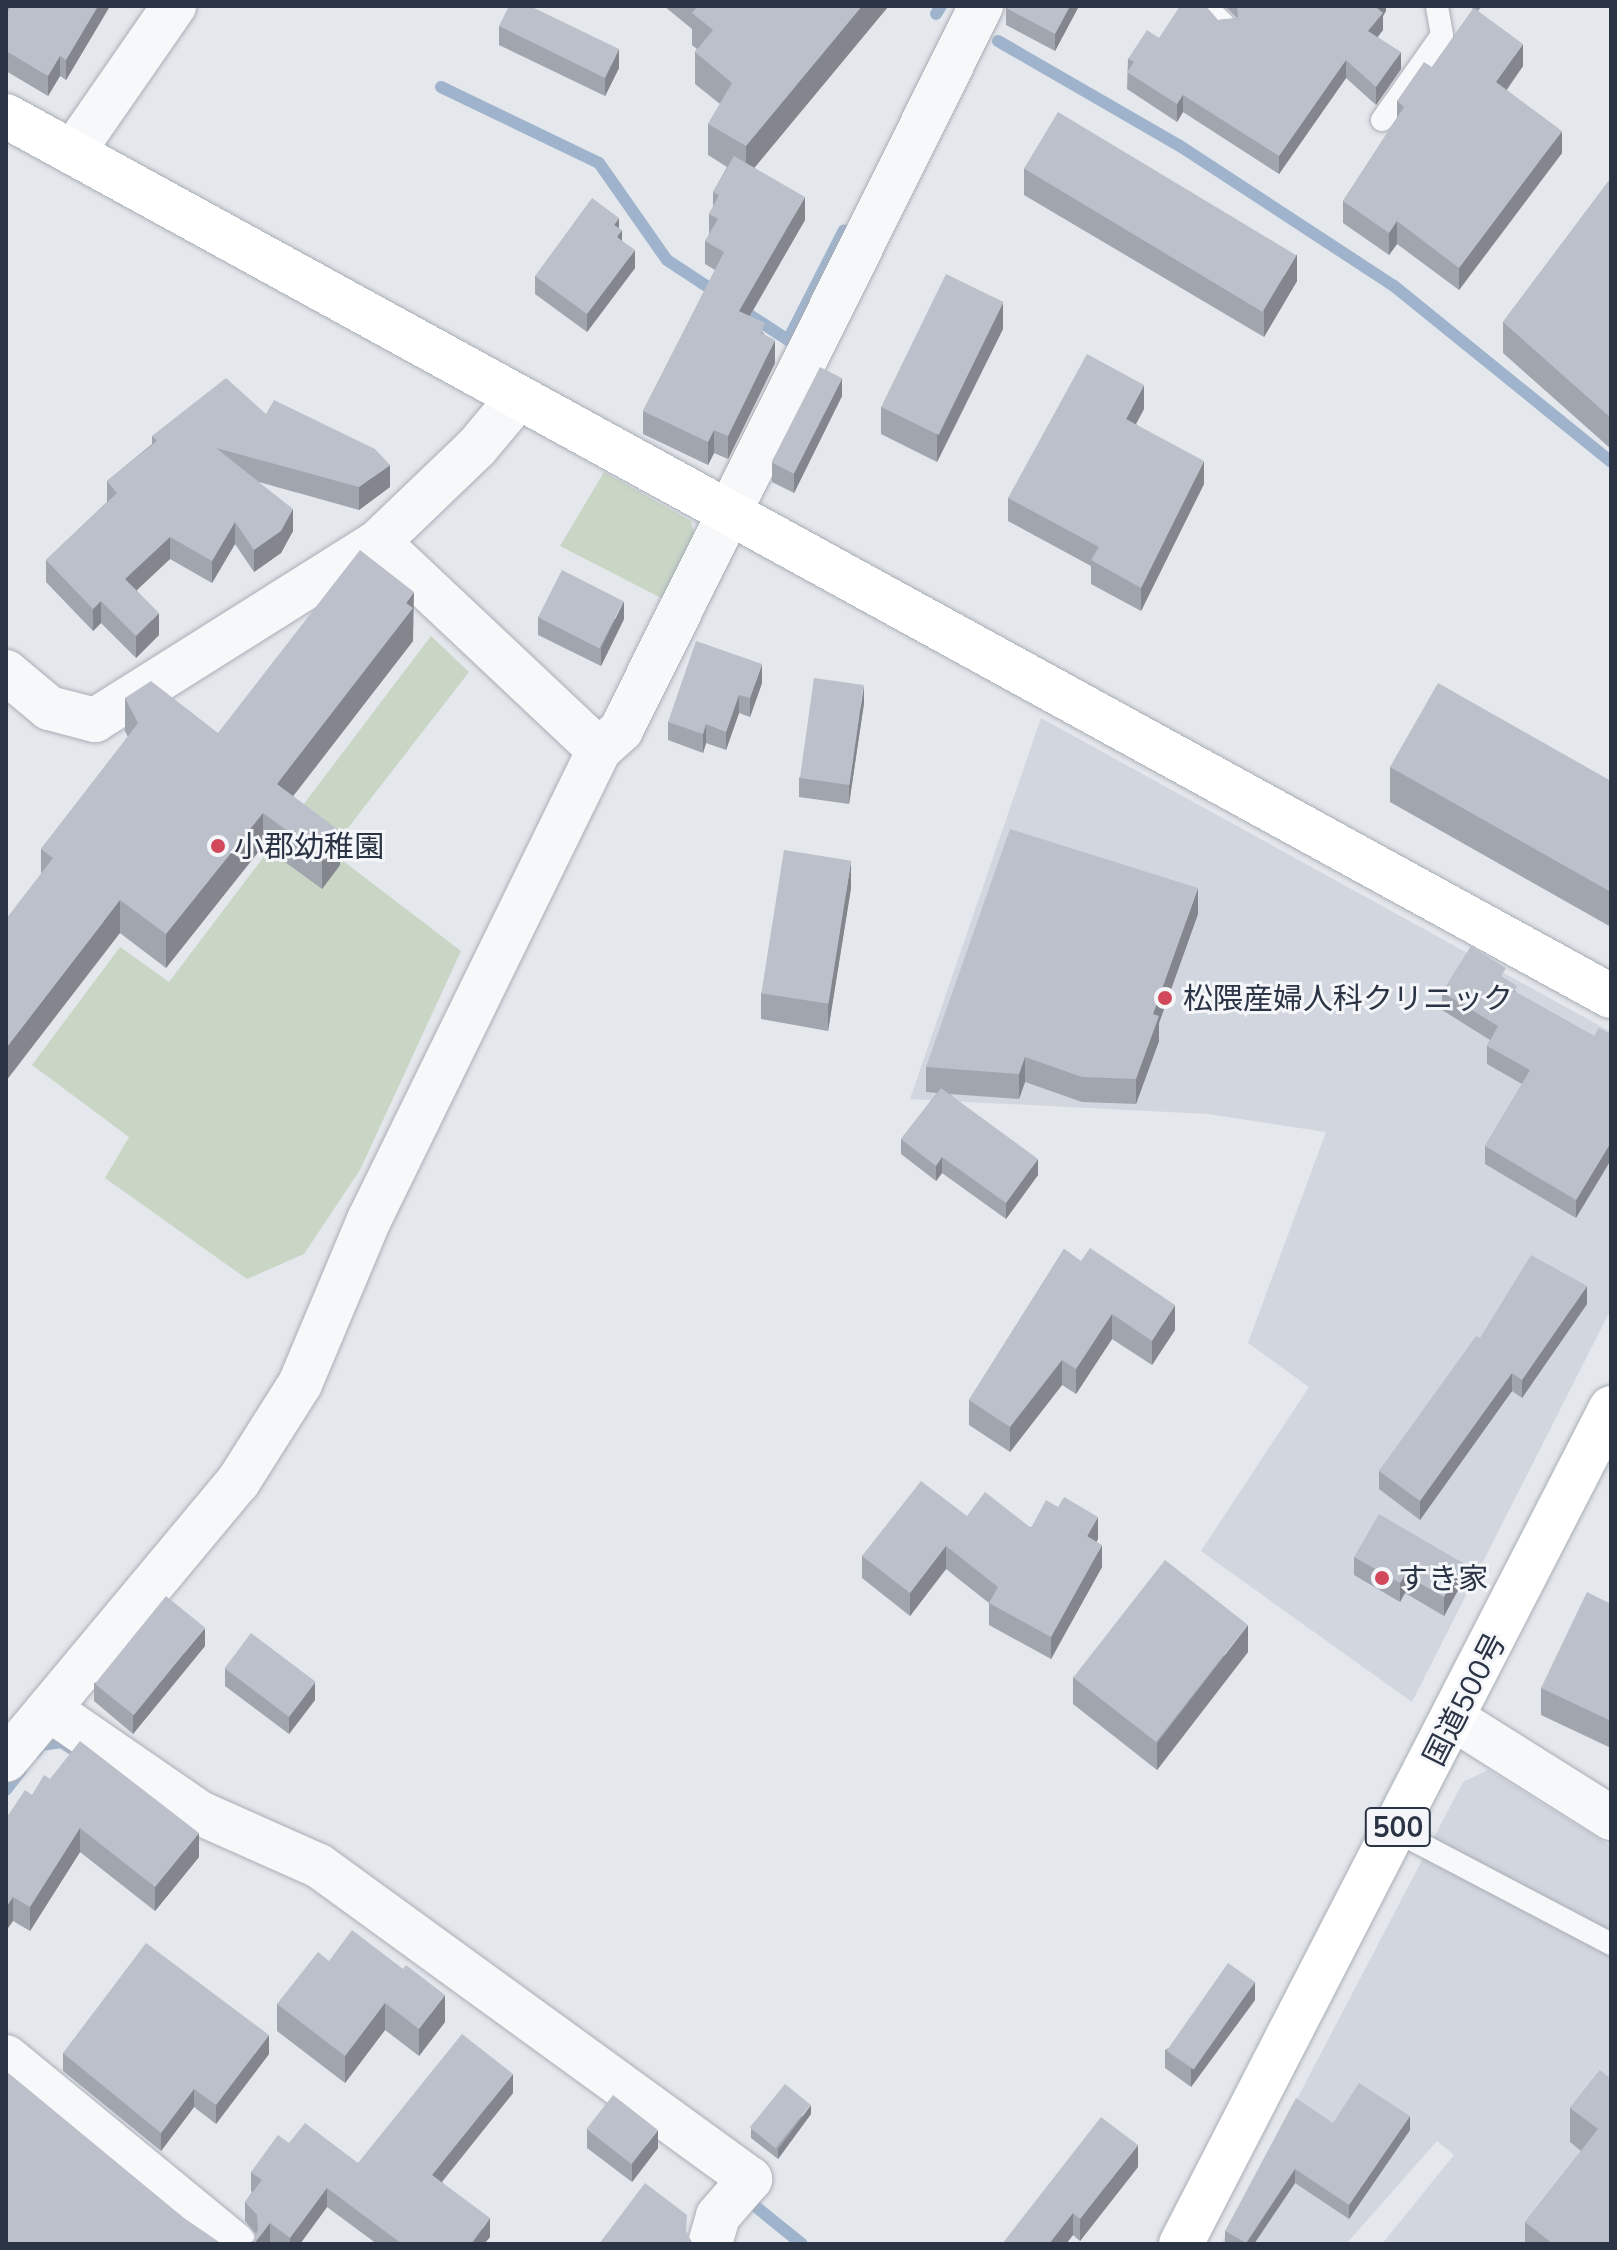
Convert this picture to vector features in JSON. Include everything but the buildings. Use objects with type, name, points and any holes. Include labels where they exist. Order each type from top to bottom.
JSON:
[{"type":"main road","points":[[6,116],[1611,996]]},
{"type":"main road","name":"国道500号","points":[[1181,2244],[1454,1719],[1611,1408]]},
{"type":"street","points":[[73,152],[174,6]]},
{"type":"street","points":[[6,1760],[238,1482],[300,1384],[369,1220],[599,750],[621,730],[981,6]]},
{"type":"street","points":[[6,672],[49,708],[95,720],[378,542],[477,447],[518,398]]},
{"type":"street","points":[[378,542],[599,750]]},
{"type":"street","points":[[49,1709],[200,1813],[319,1866],[750,2179],[718,2216],[710,2244]]},
{"type":"street","points":[[1454,1719],[1611,1818]]},
{"type":"street","points":[[6,2057],[234,2244]]},
{"type":"lane","points":[[1205,6],[1227,27]]},
{"type":"lane","points":[[1382,120],[1442,35],[1437,6]]},
{"type":"lane","points":[[1396,1831],[1611,1944]]},
{"type":"shaded area","points":[[1041,718],[1611,1032],[1611,1309],[1412,1702],[1201,1551],[1309,1387],[1248,1343],[1326,1132],[1208,1114],[910,1099]]},
{"type":"shaded area","points":[[1488,1770],[1611,1846],[1611,2244],[1382,2244],[1454,2155],[1437,2141],[1346,2244],[1221,2244],[1463,1782]]},
{"type":"green space","points":[[604,472],[691,521],[698,550],[669,602],[560,546]]},
{"type":"green space","points":[[431,636],[469,672],[330,851],[461,951],[360,1170],[304,1254],[247,1279],[105,1178],[129,1137],[32,1065],[120,947],[169,982]]},
{"type":"waterway","points":[[936,14],[941,6]]},
{"type":"waterway","points":[[998,41],[1180,146],[1394,286],[1611,462]]},
{"type":"waterway","points":[[441,87],[599,163],[667,260],[720,295]]},
{"type":"waterway","points":[[739,308],[788,340],[844,230]]},
{"type":"waterway","points":[[35,1753],[41,1745],[62,1742],[71,1748]]},
{"type":"waterway","points":[[6,1790],[21,1770]]},
{"type":"waterway","points":[[755,2206],[802,2244]]},
{"type":"place","name":"小郡幼稚園","points":[[218,846]]},
{"type":"place","name":"松隈産婦人科クリニック","points":[[1165,998]]},
{"type":"place","name":"すき家","points":[[1382,1578]]}]
